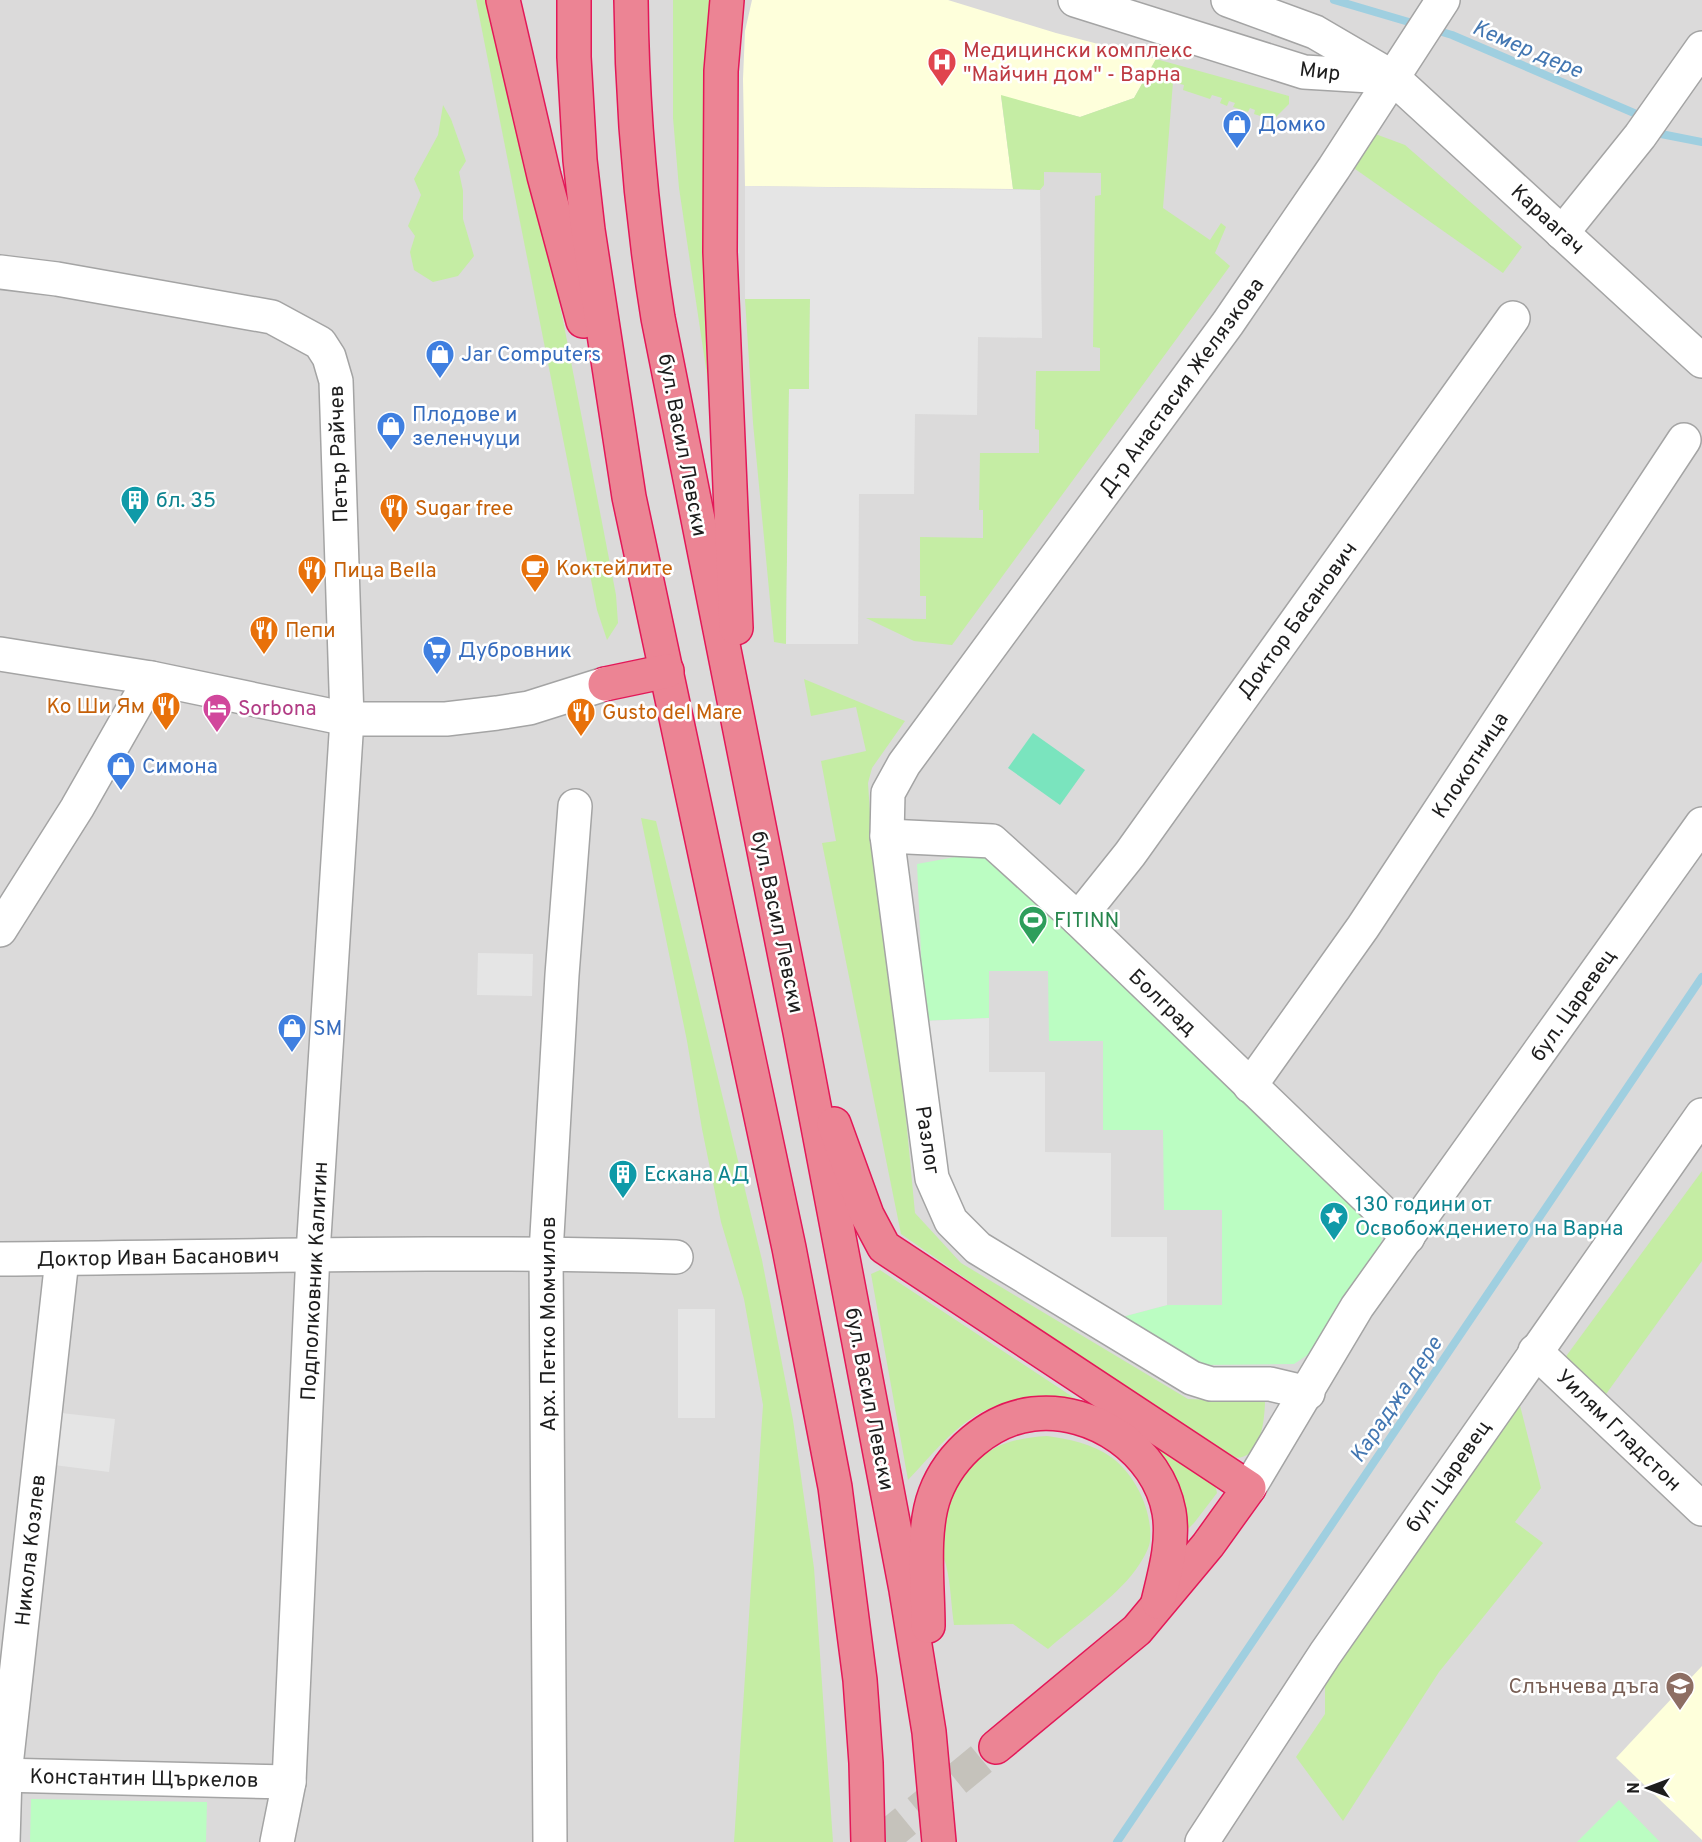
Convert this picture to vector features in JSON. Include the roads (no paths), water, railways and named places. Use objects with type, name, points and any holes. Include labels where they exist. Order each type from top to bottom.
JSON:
[{"type":"highway","points":[[503,0],[544,176],[629,497],[789,1248],[835,1487],[860,1680],[867,1763],[868,1842]]},
{"type":"highway","points":[[574,0],[574,57],[580,160],[588,230],[629,497]]},
{"type":"highway","name":"бул. Васил Левски","points":[[631,0],[633,111],[646,242],[658,318],[800,1032],[906,1590],[929,1732],[939,1842]]},
{"type":"highway","points":[[727,0],[721,71],[720,252],[741,739]]},
{"type":"highway","points":[[605,684],[667,671]]},
{"type":"highway","points":[[800,1032],[867,1215],[884,1247],[1249,1488],[1208,1545],[1157,1609],[1137,1630],[996,1747]]},
{"type":"highway","points":[[929,1732],[928,1540],[931,1507],[942,1480],[956,1459],[973,1441],[990,1429],[1022,1417],[1053,1414],[1082,1419],[1125,1440],[1140,1453],[1163,1492],[1169,1513],[1169,1554],[1157,1609]]},
{"type":"street","name":"Мир","points":[[1075,0],[1304,72],[1392,77]]},
{"type":"street","name":"Мир","points":[[1228,0],[1315,32],[1392,77]]},
{"type":"street","name":"Д-р Анастасия Желязкова","points":[[904,764],[1215,342],[1443,0]]},
{"type":"street","points":[[1562,233],[1646,128],[1702,48]]},
{"type":"street","name":"Караагач","points":[[1392,77],[1702,361]]},
{"type":"street","name":"Петър Райчев","points":[[0,273],[57,279],[272,316],[320,343],[329,357],[336,381],[347,719]]},
{"type":"street","name":"Доктор Басанович","points":[[1078,920],[1137,844],[1513,318]]},
{"type":"street","name":"Клокотница","points":[[1250,1086],[1363,927],[1684,440]]},
{"type":"street","points":[[0,654],[151,678],[347,719],[435,720],[496,713],[529,708],[605,684]]},
{"type":"street","points":[[2,923],[77,808],[151,678]]},
{"type":"street","name":"Подполковник Калитин","points":[[277,1842],[289,1782],[314,1253],[347,719]]},
{"type":"street","name":"Разлог","points":[[904,764],[888,794],[887,836],[932,1178],[951,1221],[978,1248],[1192,1378],[1211,1384],[1270,1384],[1308,1393]]},
{"type":"street","name":"Арх. Петко Момчилов","points":[[550,1842],[546,1253],[562,975],[575,806]]},
{"type":"street","name":"бул. Царевец","points":[[1249,1488],[1308,1393],[1357,1307],[1702,824]]},
{"type":"street","name":"Болград","points":[[887,836],[992,841],[1078,920],[1408,1237]]},
{"type":"street","name":"бул. Царевец","points":[[1202,1842],[1325,1653],[1702,1116]]},
{"type":"street","name":"Доктор Иван Басанович","points":[[0,1259],[314,1253],[546,1253],[676,1257]]},
{"type":"street","name":"Никола Козлев","points":[[3,1842],[2,1775],[62,1259]]},
{"type":"street","name":"Уилям Гладстон","points":[[1536,1351],[1702,1509]]},
{"type":"street","name":"Константин Щъркелов","points":[[2,1775],[289,1782]]},
{"type":"waterway","name":"Кемер дере","points":[[1334,0],[1419,25]]},
{"type":"waterway","name":"Кемер дере","points":[[1432,29],[1452,35],[1634,113],[1643,120]]},
{"type":"waterway","name":"Кемер дере","points":[[1653,128],[1661,134],[1702,142]]},
{"type":"waterway","name":"Караджа дере","points":[[1117,1842],[1702,977]]},
{"type":"tunnel","points":[[880,1842],[996,1747]]},
{"type":"place","name":"Медицински комплекс \"Майчин дом\" - Варна","points":[[942,88]]},
{"type":"place","name":"Домко","points":[[1237,150]]},
{"type":"place","name":"Jar Computers","points":[[440,380]]},
{"type":"place","name":"Плодове и зеленчуци","points":[[391,452]]},
{"type":"place","name":"бл. 35","points":[[135,526]]},
{"type":"place","name":"Sugar free","points":[[394,534]]},
{"type":"place","name":"Коктейлите","points":[[535,594]]},
{"type":"place","name":"Пица Bella","points":[[312,596]]},
{"type":"place","name":"Пепи","points":[[264,656]]},
{"type":"place","name":"Дубровник","points":[[437,676]]},
{"type":"place","name":"Ко Ши Ям","points":[[166,732]]},
{"type":"place","name":"Sorbona","points":[[217,734]]},
{"type":"place","name":"Gusto del Mare","points":[[581,738]]},
{"type":"place","name":"Симона","points":[[121,792]]},
{"type":"place","name":"FITINN","points":[[1033,946]]},
{"type":"place","name":"SM","points":[[292,1054]]},
{"type":"place","name":"Ескана АД","points":[[623,1200]]},
{"type":"place","name":"130 години от Освобождението на Варна","points":[[1334,1242]]},
{"type":"place","name":"Слънчева дъга","points":[[1680,1712]]}]
